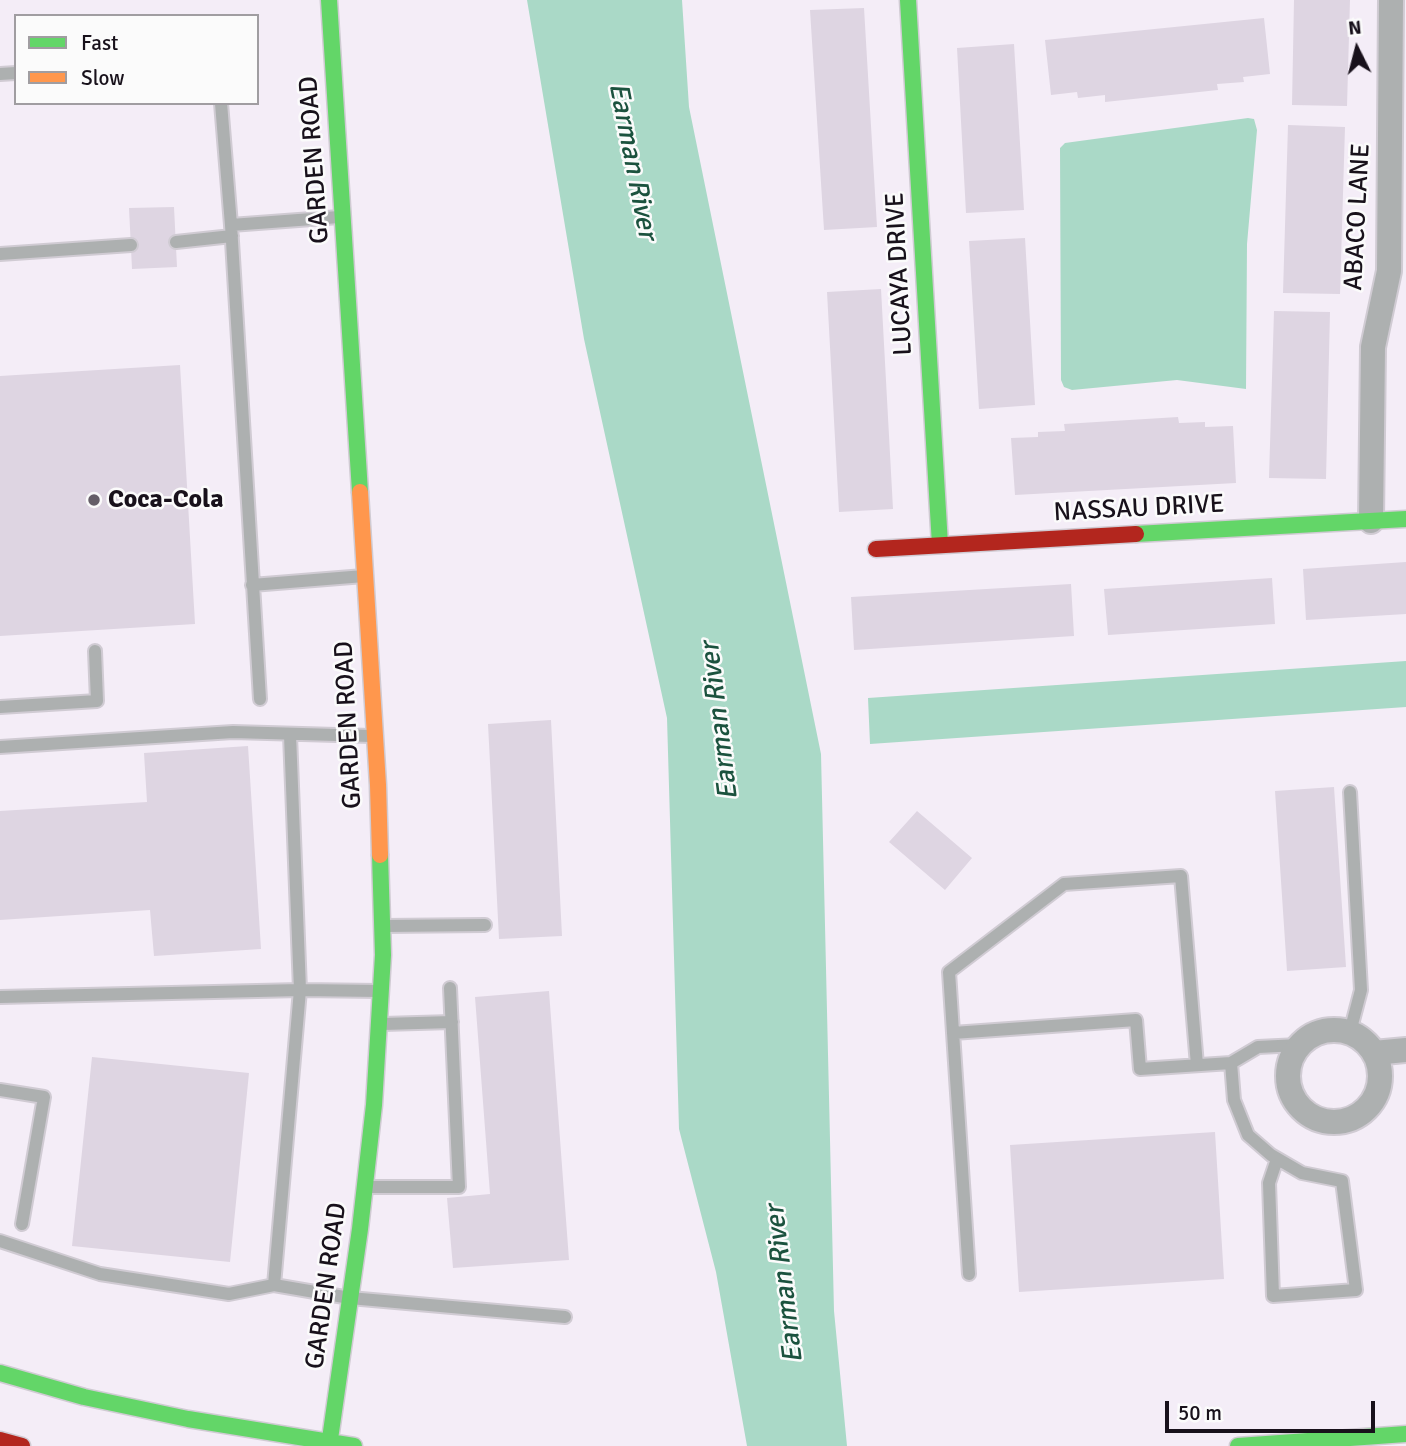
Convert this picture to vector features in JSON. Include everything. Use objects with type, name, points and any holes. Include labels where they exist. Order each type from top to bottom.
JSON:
[{"type":"street","name":"GARDEN ROAD","points":[[329,0],[375,737],[382,926],[374,1105],[330,1445]]},
{"type":"street","name":"LUCAYA DRIVE","points":[[908,0],[940,545]]},
{"type":"street","name":"ABACO LANE","points":[[1371,521],[1373,347],[1389,271],[1391,0]]},
{"type":"street","name":"NASSAU DRIVE","points":[[876,550],[1406,519]]},
{"type":"street","points":[[1335,1029],[1350,1032],[1364,1040],[1379,1064],[1380,1080],[1376,1095],[1359,1114],[1345,1121],[1317,1119],[1295,1101],[1289,1087],[1287,1071],[1291,1058],[1299,1045],[1312,1034],[1335,1029]]},
{"type":"street","points":[[1374,1053],[1406,1050]]},
{"type":"street","points":[[0,1373],[97,1400],[330,1445],[354,1446]]},
{"type":"street","points":[[1238,1446],[1315,1443],[1406,1434]]},
{"type":"street","points":[[0,1440],[22,1446]]},
{"type":"lane","points":[[221,105],[260,699]]},
{"type":"lane","points":[[176,242],[231,231],[343,216]]},
{"type":"lane","points":[[0,254],[131,245]]},
{"type":"lane","points":[[252,585],[365,576]]},
{"type":"lane","points":[[0,707],[97,701],[95,651]]},
{"type":"lane","points":[[0,747],[233,732],[375,737]]},
{"type":"lane","points":[[274,1285],[300,990],[290,735]]},
{"type":"lane","points":[[1350,792],[1362,990],[1350,1032]]},
{"type":"lane","points":[[970,1274],[949,972],[1064,884],[1181,876],[1196,1065]]},
{"type":"lane","points":[[382,926],[485,925]]},
{"type":"lane","points":[[365,1187],[459,1187],[450,988]]},
{"type":"lane","points":[[0,997],[300,990],[381,991]]},
{"type":"lane","points":[[953,1033],[1136,1020],[1140,1069],[1231,1063],[1258,1047],[1299,1045]]},
{"type":"lane","points":[[379,1024],[452,1022]]},
{"type":"lane","points":[[1231,1063],[1234,1100],[1248,1135],[1278,1159],[1302,1173],[1342,1181],[1356,1290],[1273,1296],[1269,1183],[1278,1159]]},
{"type":"lane","points":[[0,1090],[44,1097],[22,1224]]},
{"type":"lane","points":[[0,1241],[100,1274],[229,1294],[274,1285],[350,1298],[565,1317]]},
{"type":"water","name":"Earman River","points":[[527,0],[682,0],[689,107],[821,754],[834,1311],[847,1446],[747,1446],[716,1272],[679,1129],[667,718],[584,339]]},
{"type":"water","points":[[1254,119],[1257,130],[1247,244],[1246,389],[1177,380],[1072,390],[1064,387],[1061,380],[1060,148],[1065,143]]},
{"type":"water","points":[[1406,661],[1406,707],[870,744],[868,698]]},
{"type":"building","points":[[1294,0],[1350,0],[1347,106],[1292,105]]},
{"type":"building","points":[[864,8],[877,227],[824,230],[810,10]]},
{"type":"building","points":[[1264,18],[1270,74],[1243,77],[1244,82],[1217,84],[1218,90],[1105,102],[1105,95],[1078,98],[1077,92],[1051,95],[1045,40]]},
{"type":"building","points":[[1014,44],[1024,210],[966,213],[957,48]]},
{"type":"building","points":[[1288,125],[1345,127],[1340,294],[1283,293]]},
{"type":"building","points":[[174,207],[177,267],[132,269],[129,208]]},
{"type":"building","points":[[1025,238],[1035,405],[979,409],[969,241]]},
{"type":"building","points":[[881,289],[893,509],[839,512],[827,292]]},
{"type":"building","points":[[1274,311],[1330,312],[1326,479],[1269,478]]},
{"type":"building","name":"Coca-Cola","points":[[180,365],[195,624],[0,636],[0,376]]},
{"type":"building","points":[[1178,417],[1179,423],[1205,422],[1205,427],[1233,426],[1236,483],[1015,495],[1011,438],[1038,437],[1038,432],[1065,431],[1064,424]]},
{"type":"building","points":[[1406,562],[1406,614],[1306,620],[1303,569]]},
{"type":"building","points":[[1272,578],[1275,624],[1108,635],[1104,589]]},
{"type":"building","points":[[1071,584],[1074,636],[854,650],[851,597]]},
{"type":"building","points":[[551,720],[562,936],[499,939],[488,724]]},
{"type":"building","points":[[248,746],[261,949],[154,956],[150,910],[0,920],[0,811],[147,802],[144,753]]},
{"type":"building","points":[[1334,787],[1346,967],[1287,971],[1275,791]]},
{"type":"building","points":[[917,811],[972,858],[945,890],[889,842]]},
{"type":"building","points":[[549,991],[569,1260],[453,1268],[447,1198],[490,1194],[475,997]]},
{"type":"building","points":[[92,1057],[249,1073],[230,1262],[72,1246]]},
{"type":"building","points":[[1215,1132],[1224,1279],[1019,1292],[1010,1145]]},
{"type":"traffic: fast","points":[[329,0],[360,492]]},
{"type":"traffic: fast","points":[[908,0],[940,545]]},
{"type":"traffic: fast","points":[[1136,534],[1406,519]]},
{"type":"traffic: fast","points":[[329,1446],[360,1229],[374,1105],[383,955],[380,855]]},
{"type":"traffic: fast","points":[[0,1373],[84,1397],[188,1419],[354,1446]]},
{"type":"traffic: fast","points":[[1238,1446],[1406,1434]]},
{"type":"traffic: slow","points":[[360,492],[380,855]]},
{"type":"traffic: jam","points":[[876,549],[1136,534]]},
{"type":"traffic: jam","points":[[0,1440],[22,1446]]},
{"type":"place","name":"Coca-Cola","points":[[94,500]]}]
